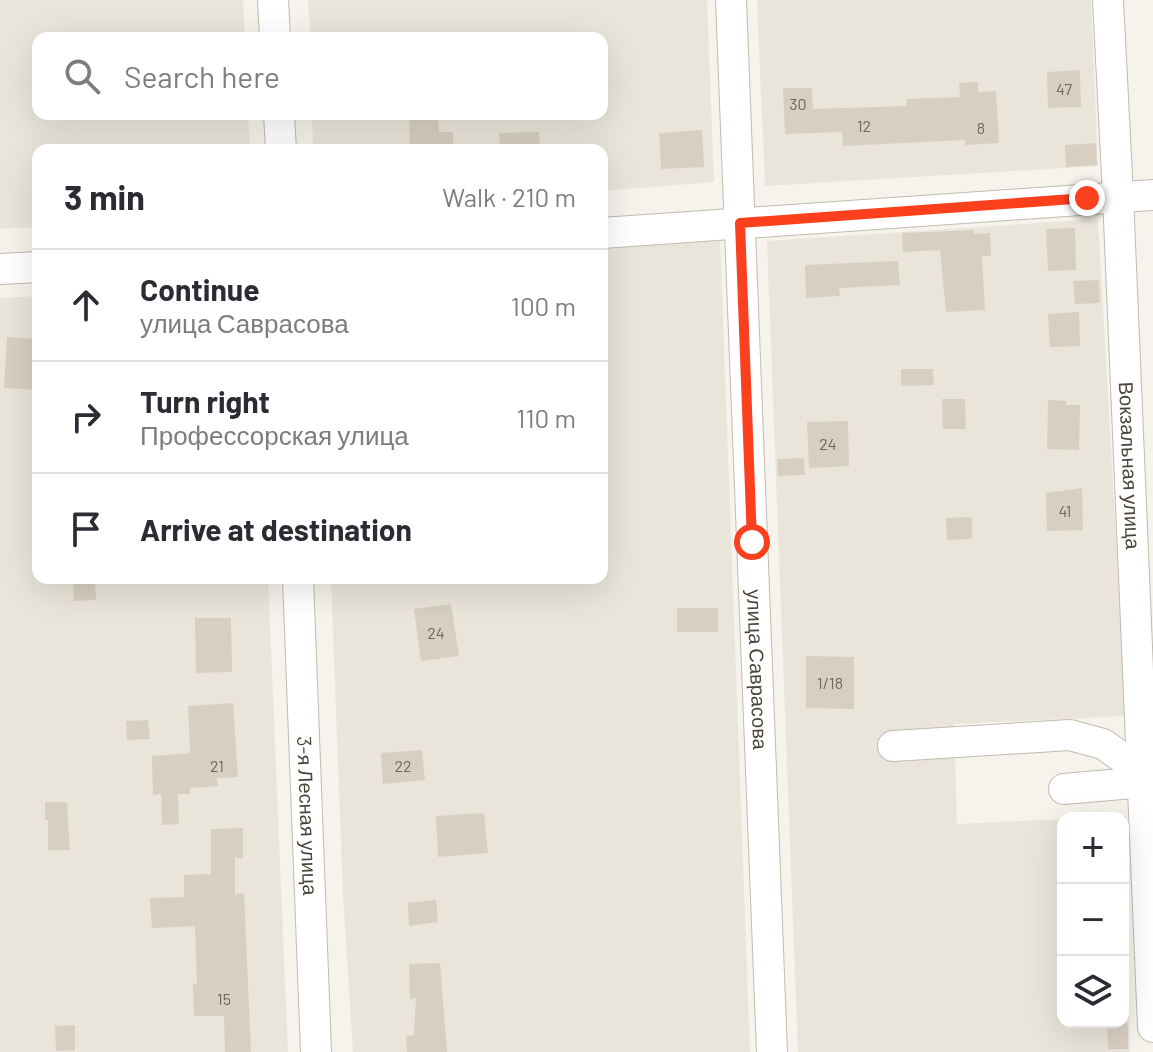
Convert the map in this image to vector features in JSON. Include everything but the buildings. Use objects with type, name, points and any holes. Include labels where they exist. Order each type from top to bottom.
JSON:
[{"type":"street","points":[[273,0],[275,32]]},
{"type":"street","name":"улица Саврасова","points":[[731,0],[772,1052]]},
{"type":"street","name":"Вокзальная улица","points":[[1108,0],[1148,771],[1153,1027]]},
{"type":"street","points":[[279,120],[281,144]]},
{"type":"street","points":[[608,233],[1153,195]]},
{"type":"street","points":[[0,269],[32,267]]},
{"type":"street","name":"3-я Лесная улица","points":[[298,584],[316,1052]]},
{"type":"street","points":[[893,746],[1070,735],[1103,744],[1148,771],[1133,783],[1064,789]]},
{"type":"shaded area","points":[[0,0],[243,0],[245,32],[32,32],[32,120],[248,120],[250,144],[32,144],[32,227],[0,229]]},
{"type":"shaded area","points":[[308,0],[707,0],[714,182],[608,191],[608,144],[313,144],[312,120],[608,120],[608,32],[310,32]]},
{"type":"shaded area","points":[[757,0],[1091,0],[1098,166],[765,186]]},
{"type":"shaded area","points":[[1098,219],[1126,716],[954,724],[957,824],[1057,819],[1057,1028],[1129,1028],[1129,993],[1130,1052],[798,1052],[767,241]]},
{"type":"shaded area","points":[[720,238],[750,1052],[353,1052],[343,895],[331,584],[608,584],[608,245]]},
{"type":"shaded area","points":[[32,296],[32,584],[268,584],[288,1052],[0,1052],[0,298]]},
{"type":"route","points":[[752,542],[740,223],[1087,198]]}]
